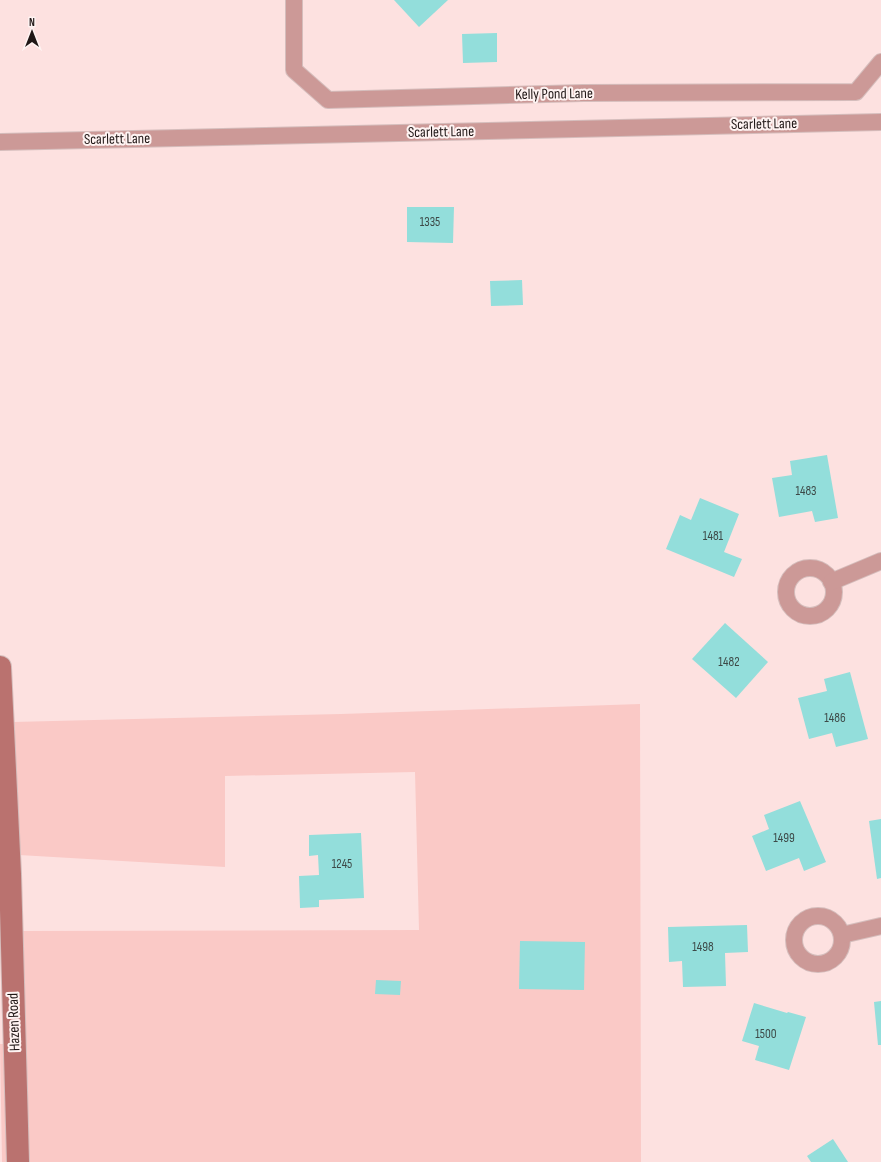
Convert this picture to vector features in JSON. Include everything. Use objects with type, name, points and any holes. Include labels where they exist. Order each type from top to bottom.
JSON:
[{"type":"street","name":"Kelly Pond Lane","points":[[294,0],[294,70],[328,100],[583,93],[856,92],[881,62]]},
{"type":"street","name":"Scarlett Lane","points":[[0,142],[881,122]]},
{"type":"street","points":[[831,582],[881,561]]},
{"type":"street","name":"Hazen Road","points":[[0,666],[10,874],[18,1162]]},
{"type":"street","points":[[842,935],[881,926]]},
{"type":"shaded area","points":[[640,704],[641,1162],[28,1162],[21,931],[419,930],[415,772],[225,776],[225,867],[19,855],[13,722],[341,714]]},
{"type":"shaded area","points":[[0,1044],[4,1044],[7,1162],[2,1162]]},
{"type":"building","points":[[394,0],[448,0],[419,27]]},
{"type":"building","points":[[497,33],[497,62],[463,63],[462,34]]},
{"type":"building","points":[[407,207],[454,207],[453,243],[407,242]]},
{"type":"building","points":[[522,280],[523,305],[491,306],[490,281]]},
{"type":"building","points":[[827,455],[838,518],[815,522],[812,511],[779,517],[772,478],[792,475],[790,461]]},
{"type":"building","points":[[700,498],[739,514],[724,552],[742,559],[734,577],[666,549],[680,515],[691,520]]},
{"type":"building","points":[[725,623],[768,662],[736,698],[692,659]]},
{"type":"building","points":[[850,672],[868,739],[836,747],[832,733],[809,739],[798,698],[827,691],[824,679]]},
{"type":"building","points":[[800,801],[826,862],[804,871],[799,858],[766,871],[752,836],[769,829],[764,815]]},
{"type":"building","points":[[881,819],[881,878],[877,879],[869,821]]},
{"type":"building","points":[[361,833],[364,898],[319,900],[319,907],[300,908],[299,876],[319,875],[318,855],[309,856],[309,835]]},
{"type":"building","points":[[747,925],[748,952],[725,953],[726,986],[683,987],[682,961],[669,962],[668,927]]},
{"type":"building","points":[[520,941],[585,942],[584,990],[519,989]]},
{"type":"building","points":[[376,980],[401,981],[400,995],[375,994]]},
{"type":"building","points":[[881,1001],[881,1045],[878,1045],[874,1002]]},
{"type":"building","points":[[754,1003],[806,1017],[789,1070],[755,1060],[759,1046],[742,1041]]},
{"type":"building","points":[[833,1139],[848,1162],[811,1162],[807,1156]]}]
